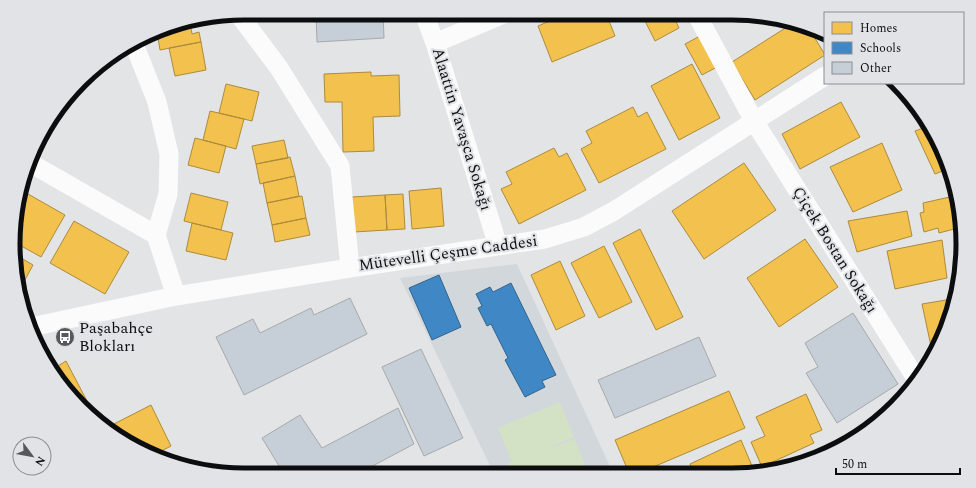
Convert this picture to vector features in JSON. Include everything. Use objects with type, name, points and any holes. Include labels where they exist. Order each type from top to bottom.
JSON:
[{"type":"street","points":[[243,20],[279,68],[340,166],[350,268]]},
{"type":"street","name":"Alaattin Yavaşca Sokağı","points":[[427,20],[498,246]]},
{"type":"street","points":[[435,43],[489,20]]},
{"type":"street","name":"Çiçek Bostan Sokağı","points":[[700,20],[754,121],[913,375]]},
{"type":"street","points":[[136,48],[157,102],[169,154],[168,194],[156,235],[176,296]]},
{"type":"street","name":"Mütevelli Çeşme Caddesi","points":[[36,327],[176,296],[498,246],[564,234],[599,220],[824,77]]},
{"type":"street","points":[[34,165],[156,235]]},
{"type":"shaded area","points":[[517,264],[611,468],[491,468],[400,278]]},
{"type":"green space","points":[[560,402],[574,437],[541,451],[575,439],[586,468],[510,468],[508,463],[512,462],[498,428]]},
{"type":"building: Homes","points":[[552,20],[609,20],[615,36],[552,62],[538,26]]},
{"type":"building: Homes","points":[[644,20],[675,20],[679,28],[655,41]]},
{"type":"building: Homes","points":[[191,27],[192,34],[199,32],[201,42],[160,50],[158,37]]},
{"type":"building: Homes","points":[[787,27],[813,35],[824,53],[824,56],[755,100],[732,62]]},
{"type":"building: Homes","points":[[700,36],[717,67],[702,75],[685,44]]},
{"type":"building: Homes","points":[[201,42],[206,70],[175,76],[169,48]]},
{"type":"building: Homes","points":[[692,64],[720,118],[679,140],[651,86]]},
{"type":"building: Homes","points":[[371,72],[371,76],[399,75],[400,116],[373,117],[374,151],[343,152],[342,102],[325,102],[324,74]]},
{"type":"building: Homes","points":[[226,84],[259,92],[252,121],[219,113]]},
{"type":"building: Homes","points":[[841,102],[860,137],[800,169],[782,134]]},
{"type":"building: Homes","points":[[633,107],[638,117],[647,112],[666,149],[599,183],[581,149],[592,143],[586,131]]},
{"type":"building: Homes","points":[[210,111],[244,119],[236,149],[203,140]]},
{"type":"building: Homes","points":[[923,128],[933,145],[944,171],[935,174],[915,131]]},
{"type":"building: Homes","points":[[195,138],[226,146],[219,173],[188,165]]},
{"type":"building: Homes","points":[[284,140],[288,158],[256,164],[252,146]]},
{"type":"building: Homes","points":[[882,143],[902,190],[853,212],[830,167]]},
{"type":"building: Homes","points":[[554,148],[559,157],[567,153],[586,190],[519,224],[501,189],[512,184],[506,172]]},
{"type":"building: Homes","points":[[290,157],[295,176],[260,184],[256,164]]},
{"type":"building: Homes","points":[[744,163],[776,210],[704,259],[672,211]]},
{"type":"building: Homes","points":[[295,176],[299,196],[267,203],[263,183]]},
{"type":"building: Homes","points":[[441,188],[444,226],[412,229],[409,191]]},
{"type":"building: Homes","points":[[26,193],[65,215],[41,257],[20,245],[20,229]]},
{"type":"building: Homes","points":[[191,193],[228,202],[221,230],[184,221]]},
{"type":"building: Homes","points":[[403,194],[405,229],[387,230],[385,195]]},
{"type":"building: Homes","points":[[385,195],[387,230],[354,232],[352,197]]},
{"type":"building: Homes","points":[[302,196],[306,218],[272,225],[267,203]]},
{"type":"building: Homes","points":[[951,197],[956,229],[939,233],[938,228],[924,232],[920,213],[924,212],[923,203]]},
{"type":"building: Homes","points":[[907,211],[912,236],[857,252],[848,221]]},
{"type":"building: Homes","points":[[306,218],[310,235],[275,242],[272,225]]},
{"type":"building: Homes","points":[[74,221],[129,252],[105,294],[50,263]]},
{"type":"building: Homes","points":[[192,223],[233,233],[226,260],[186,251]]},
{"type":"building: Homes","points":[[640,229],[683,317],[656,330],[613,243]]},
{"type":"building: Homes","points":[[805,239],[838,287],[779,327],[747,278]]},
{"type":"building: Homes","points":[[942,240],[947,278],[895,289],[887,251]]},
{"type":"building: Homes","points":[[604,246],[632,302],[599,318],[571,263]]},
{"type":"building: Homes","points":[[20,257],[33,265],[23,283]]},
{"type":"building: Homes","points":[[560,261],[585,316],[556,330],[531,275]]},
{"type":"building: Homes","points":[[949,300],[939,330],[931,347],[922,304]]},
{"type":"building: Homes","points":[[66,361],[87,401],[86,402],[76,392],[57,367]]},
{"type":"building: Homes","points":[[729,391],[745,428],[651,468],[627,468],[615,440]]},
{"type":"building: Homes","points":[[806,394],[822,430],[810,435],[814,443],[762,466],[751,442],[765,436],[756,417]]},
{"type":"building: Homes","points":[[151,405],[171,446],[160,452],[158,451],[132,438],[112,425]]},
{"type":"building: Homes","points":[[741,440],[753,467],[692,468],[690,464]]},
{"type":"building: Schools","points":[[439,275],[461,327],[432,340],[409,288]]},
{"type":"building: Schools","points":[[511,283],[556,375],[542,381],[545,387],[525,397],[505,360],[508,358],[491,324],[487,326],[478,308],[482,306],[476,294],[490,287],[493,292]]},
{"type":"building: Other","points":[[316,20],[383,20],[384,38],[317,42]]},
{"type":"building: Other","points":[[350,298],[367,334],[244,395],[216,337],[253,319],[260,333],[311,308],[314,315]]},
{"type":"building: Other","points":[[853,313],[898,384],[837,423],[806,373],[818,367],[805,343]]},
{"type":"building: Other","points":[[699,337],[716,376],[615,418],[598,380]]},
{"type":"building: Other","points":[[421,349],[463,438],[424,456],[382,367]]},
{"type":"building: Other","points":[[398,408],[414,444],[369,468],[280,468],[262,438],[300,415],[322,448]]},
{"type":"place","name":"Paşabahçe Blokları","points":[[65,337]]}]
